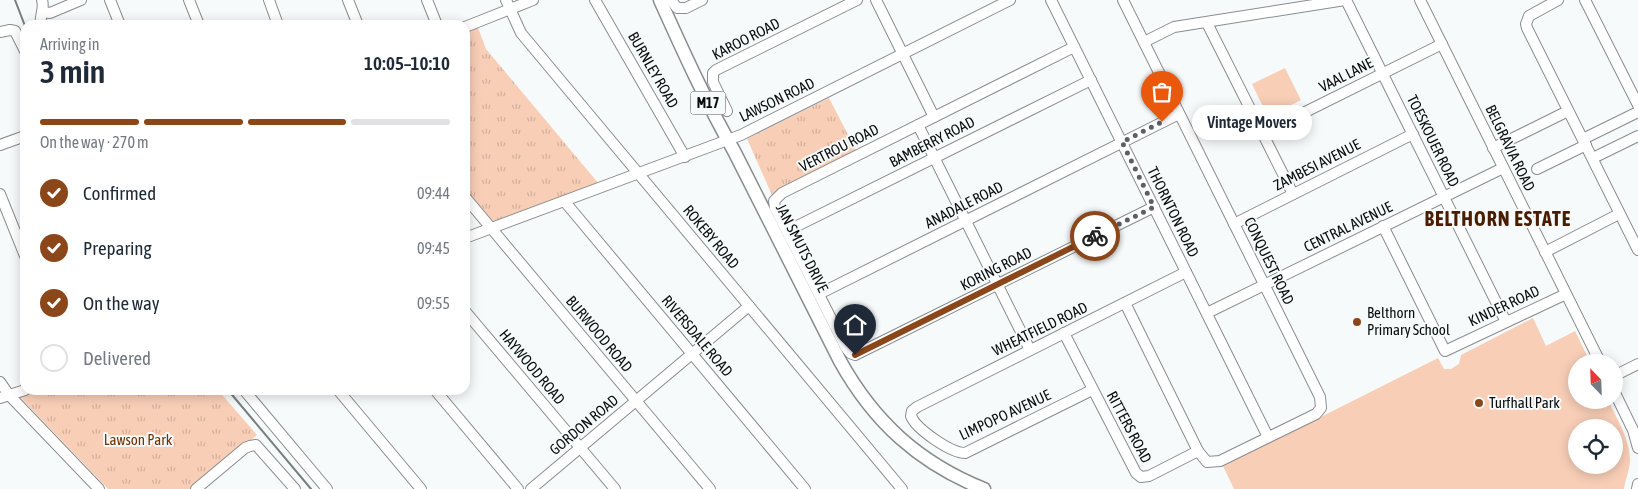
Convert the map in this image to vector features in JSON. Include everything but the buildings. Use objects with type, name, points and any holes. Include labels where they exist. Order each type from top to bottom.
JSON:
[{"type":"main road","name":"JAN SMUTS DRIVE","points":[[660,0],[690,66],[840,361],[866,401],[886,425],[925,458],[946,472],[984,489]]},
{"type":"street","points":[[40,20],[43,12],[42,0]]},
{"type":"street","points":[[43,12],[50,13],[81,0]]},
{"type":"street","points":[[110,0],[118,20]]},
{"type":"street","points":[[189,0],[197,20]]},
{"type":"street","points":[[268,0],[276,20]]},
{"type":"street","points":[[348,0],[356,20]]},
{"type":"street","points":[[427,0],[435,20]]},
{"type":"street","points":[[470,24],[508,5],[533,0]]},
{"type":"street","name":"BURNLEY ROAD","points":[[595,0],[685,156]]},
{"type":"street","points":[[672,0],[675,6],[680,9],[702,0]]},
{"type":"street","name":"KAROO ROAD","points":[[727,111],[713,82],[713,73],[716,70],[857,0]]},
{"type":"street","points":[[876,0],[934,117]]},
{"type":"street","name":"LAWSON ROAD","points":[[470,236],[728,140],[785,114],[1010,0]]},
{"type":"street","name":"THORNTON ROAD","points":[[1051,0],[1268,437]]},
{"type":"street","name":"CONQUEST ROAD","points":[[1123,0],[1322,404],[1316,414],[1220,461],[1207,462],[1198,452]]},
{"type":"street","points":[[1144,42],[1169,28],[1345,0]]},
{"type":"street","name":"TOESKOUER ROAD","points":[[1345,0],[1506,322]]},
{"type":"street","name":"BELGRAVIA ROAD","points":[[1420,0],[1596,354]]},
{"type":"street","points":[[1558,0],[1532,13],[1526,24],[1638,250]]},
{"type":"street","points":[[1585,0],[1638,105]]},
{"type":"street","name":"ROKEBY ROAD","points":[[508,5],[521,33],[902,489]]},
{"type":"street","points":[[1207,22],[1293,194]]},
{"type":"street","points":[[0,32],[15,31],[20,41]]},
{"type":"street","name":"VAAL LANE","points":[[1263,133],[1442,44]]},
{"type":"street","name":"VERTROU ROAD","points":[[852,354],[846,348],[774,204],[778,195],[1074,47]]},
{"type":"street","name":"BAMBERRY ROAD","points":[[788,231],[1091,80]]},
{"type":"street","points":[[1493,148],[1568,111]]},
{"type":"street","points":[[1537,169],[1638,112]]},
{"type":"street","name":"ANADALE ROAD","points":[[819,294],[1179,114]]},
{"type":"street","points":[[918,125],[1030,350]]},
{"type":"street","name":"ZAMBESI AVENUE","points":[[1234,224],[1413,134]]},
{"type":"street","points":[[1593,158],[1638,136]]},
{"type":"street","points":[[0,145],[20,138]]},
{"type":"street","name":"CENTRAL AVENUE","points":[[1207,313],[1503,168]]},
{"type":"street","points":[[0,194],[3,211],[20,246]]},
{"type":"street","name":"RIVERSDALE ROAD","points":[[564,202],[805,489]]},
{"type":"street","name":"BURWOOD ROAD","points":[[470,204],[710,489]]},
{"type":"street","name":"KORING ROAD","points":[[852,354],[859,354],[1154,207]]},
{"type":"street","points":[[1545,252],[1619,214]]},
{"type":"street","name":"KINDER ROAD","points":[[1383,226],[1445,351],[1566,294]]},
{"type":"street","name":"WHEATFIELD ROAD","points":[[911,416],[912,411],[917,406],[1186,272]]},
{"type":"street","points":[[1125,303],[1198,452]]},
{"type":"street","name":"GORDON ROAD","points":[[531,489],[749,306]]},
{"type":"street","name":"HAYWOOD ROAD","points":[[470,317],[615,489]]},
{"type":"street","name":"RITTERS ROAD","points":[[1064,333],[1130,464],[1139,476],[1149,476],[1198,452]]},
{"type":"street","points":[[1623,372],[1638,364]]},
{"type":"street","points":[[0,382],[5,397],[99,489]]},
{"type":"street","name":"LIMPOPO AVENUE","points":[[911,416],[918,426],[941,443],[955,452],[965,453],[1092,390]]},
{"type":"street","points":[[5,397],[20,392]]},
{"type":"street","points":[[248,395],[327,489]]},
{"type":"street","points":[[342,395],[421,489]]},
{"type":"street","points":[[439,395],[518,489]]},
{"type":"street","points":[[1623,409],[1633,430],[1638,448]]},
{"type":"street","points":[[199,488],[245,448],[256,445],[294,489]]},
{"type":"street","points":[[1637,489],[1638,484]]},
{"type":"green space","points":[[477,25],[486,49],[599,184],[493,224],[470,199],[470,28]]},
{"type":"green space","points":[[1285,68],[1301,100],[1268,117],[1252,84]]},
{"type":"green space","points":[[829,98],[856,150],[779,189],[772,195],[747,139]]},
{"type":"green space","name":"Turfhall Park","points":[[1533,318],[1546,346],[1575,331],[1586,354],[1568,354],[1568,409],[1612,409],[1618,419],[1568,419],[1568,474],[1623,474],[1623,430],[1630,454],[1624,489],[1234,489],[1223,466],[1438,358],[1444,369],[1451,369],[1459,364],[1461,355]]},
{"type":"green space","name":"Lawson Park","points":[[18,395],[222,395],[257,435],[192,489],[108,489]]},
{"type":"railway","points":[[15,0],[23,20]]},
{"type":"railway","points":[[232,395],[311,489]]},
{"type":"way so far","points":[[1095,236],[1154,207],[1122,142],[1162,122]]},
{"type":"place","name":"Vintage Movers","points":[[1162,122]]},
{"type":"place","name":"Belthorn Primary School","points":[[1357,322]]},
{"type":"place","name":"Turfhall Park","points":[[1479,403]]},
{"type":"district","name":"BELTHORN ESTATE","points":[[1498,219]]},
{"type":"route","points":[[855,355],[1095,236]]}]
